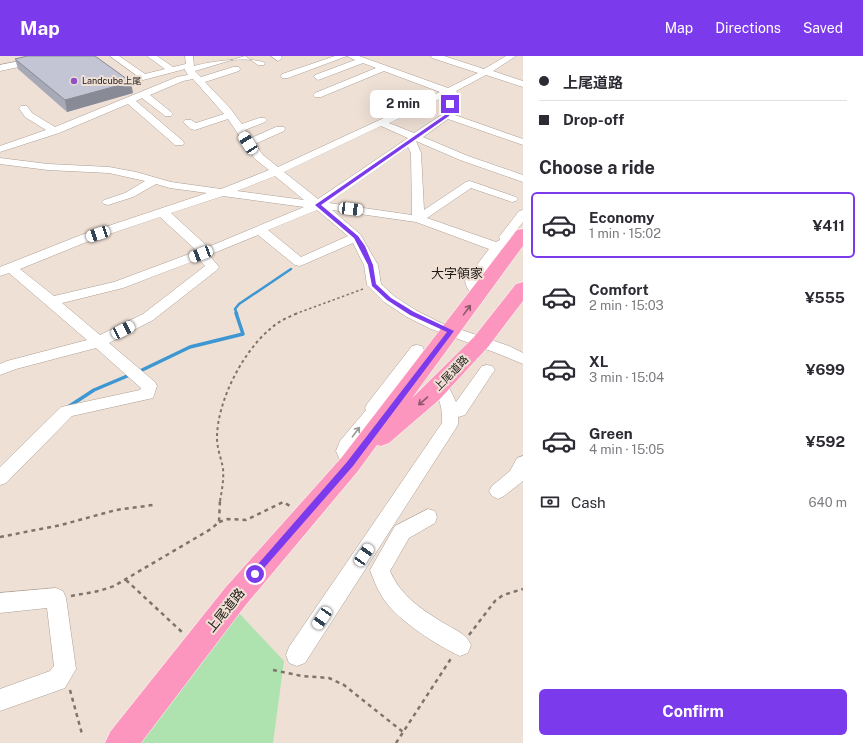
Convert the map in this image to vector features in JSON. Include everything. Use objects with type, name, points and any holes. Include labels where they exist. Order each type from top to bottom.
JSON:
[{"type":"highway","name":"上尾道路","points":[[350,464],[380,415],[451,331],[479,293],[511,241]]},
{"type":"highway","name":"上尾道路","points":[[121,743],[235,597],[350,464],[440,385],[481,342],[523,288]]},
{"type":"street","points":[[12,56],[24,63]]},
{"type":"street","points":[[0,68],[57,56]]},
{"type":"street","points":[[114,56],[143,77],[171,70],[193,73],[236,69]]},
{"type":"street","points":[[151,56],[171,70]]},
{"type":"street","points":[[189,56],[193,73],[230,115],[259,157],[356,237],[371,265],[374,285],[389,299],[412,314],[523,359]]},
{"type":"street","points":[[0,149],[55,131],[130,101],[193,73],[241,56]]},
{"type":"street","points":[[249,56],[261,63]]},
{"type":"street","points":[[285,76],[343,56]]},
{"type":"street","points":[[53,301],[118,285],[204,253],[318,205],[414,140],[447,115],[453,93],[450,91],[351,56]]},
{"type":"street","points":[[435,56],[487,73],[521,81]]},
{"type":"street","points":[[5,270],[85,238],[220,193],[277,171],[487,73],[512,56]]},
{"type":"street","points":[[318,77],[362,60]]},
{"type":"street","points":[[341,86],[331,81],[373,64]]},
{"type":"street","points":[[318,95],[384,68]]},
{"type":"street","points":[[144,95],[168,114]]},
{"type":"street","points":[[130,101],[179,142]]},
{"type":"street","points":[[24,108],[28,115],[55,131]]},
{"type":"street","points":[[188,122],[195,127],[230,115]]},
{"type":"street","points":[[447,115],[523,142]]},
{"type":"street","points":[[239,129],[262,120]]},
{"type":"street","points":[[382,123],[414,140],[523,179]]},
{"type":"street","points":[[248,143],[280,129]]},
{"type":"street","points":[[414,140],[416,153],[418,219]]},
{"type":"street","points":[[0,161],[48,167],[109,170],[136,175],[170,185],[220,193],[418,219],[511,241]]},
{"type":"street","points":[[108,202],[129,195],[155,180]]},
{"type":"street","points":[[418,219],[470,184],[512,199]]},
{"type":"street","points":[[0,370],[12,365],[97,343],[148,317],[212,267],[204,253],[162,212]]},
{"type":"street","points":[[511,241],[505,237],[523,214]]},
{"type":"street","points":[[260,230],[300,262],[356,237]]},
{"type":"street","points":[[0,478],[67,411],[147,394],[149,386],[97,343],[53,301],[5,270]]},
{"type":"street","points":[[380,415],[373,408],[417,350]]},
{"type":"street","points":[[451,413],[459,411],[487,370]]},
{"type":"street","points":[[297,655],[450,424],[451,413],[446,393],[440,385]]},
{"type":"street","points":[[498,490],[517,477],[522,471],[523,463]]},
{"type":"street","points":[[428,517],[402,532],[380,570],[386,588],[400,606],[460,645]]},
{"type":"street","points":[[364,555],[381,566]]},
{"type":"street","points":[[0,603],[56,598],[65,669],[57,680],[0,700]]},
{"type":"path","points":[[219,522],[218,511],[223,474],[217,437],[221,410],[236,372],[249,353],[270,329],[281,321],[315,306],[374,285]]},
{"type":"path","points":[[56,598],[99,591],[114,586],[211,529],[219,522],[228,519],[246,520],[283,502],[305,515]]},
{"type":"path","points":[[0,537],[61,525],[116,510],[154,505]]},
{"type":"path","points":[[126,579],[197,646]]},
{"type":"path","points":[[65,669],[82,734]]},
{"type":"path","points":[[273,670],[302,676],[329,678],[344,685],[403,732],[396,743]]},
{"type":"green space","points":[[238,612],[284,661],[273,743],[137,743]]},
{"type":"building","name":"Landcube上尾","points":[[27,56],[95,56],[131,82],[65,100],[15,59]]},
{"type":"waterway","points":[[237,314],[235,309],[239,304],[291,269]]},
{"type":"waterway","points":[[138,372],[190,347],[243,334],[236,313]]},
{"type":"waterway","points":[[68,407],[94,390],[132,374]]},
{"type":"place","name":"Landcube上尾","points":[[74,81]]},
{"type":"district","name":"大字領家","points":[[457,273]]},
{"type":"route","points":[[255,574],[350,464],[384,417],[451,331],[436,326],[412,314],[389,299],[374,285],[371,265],[356,237],[318,205],[411,142],[447,115],[450,104]]}]
